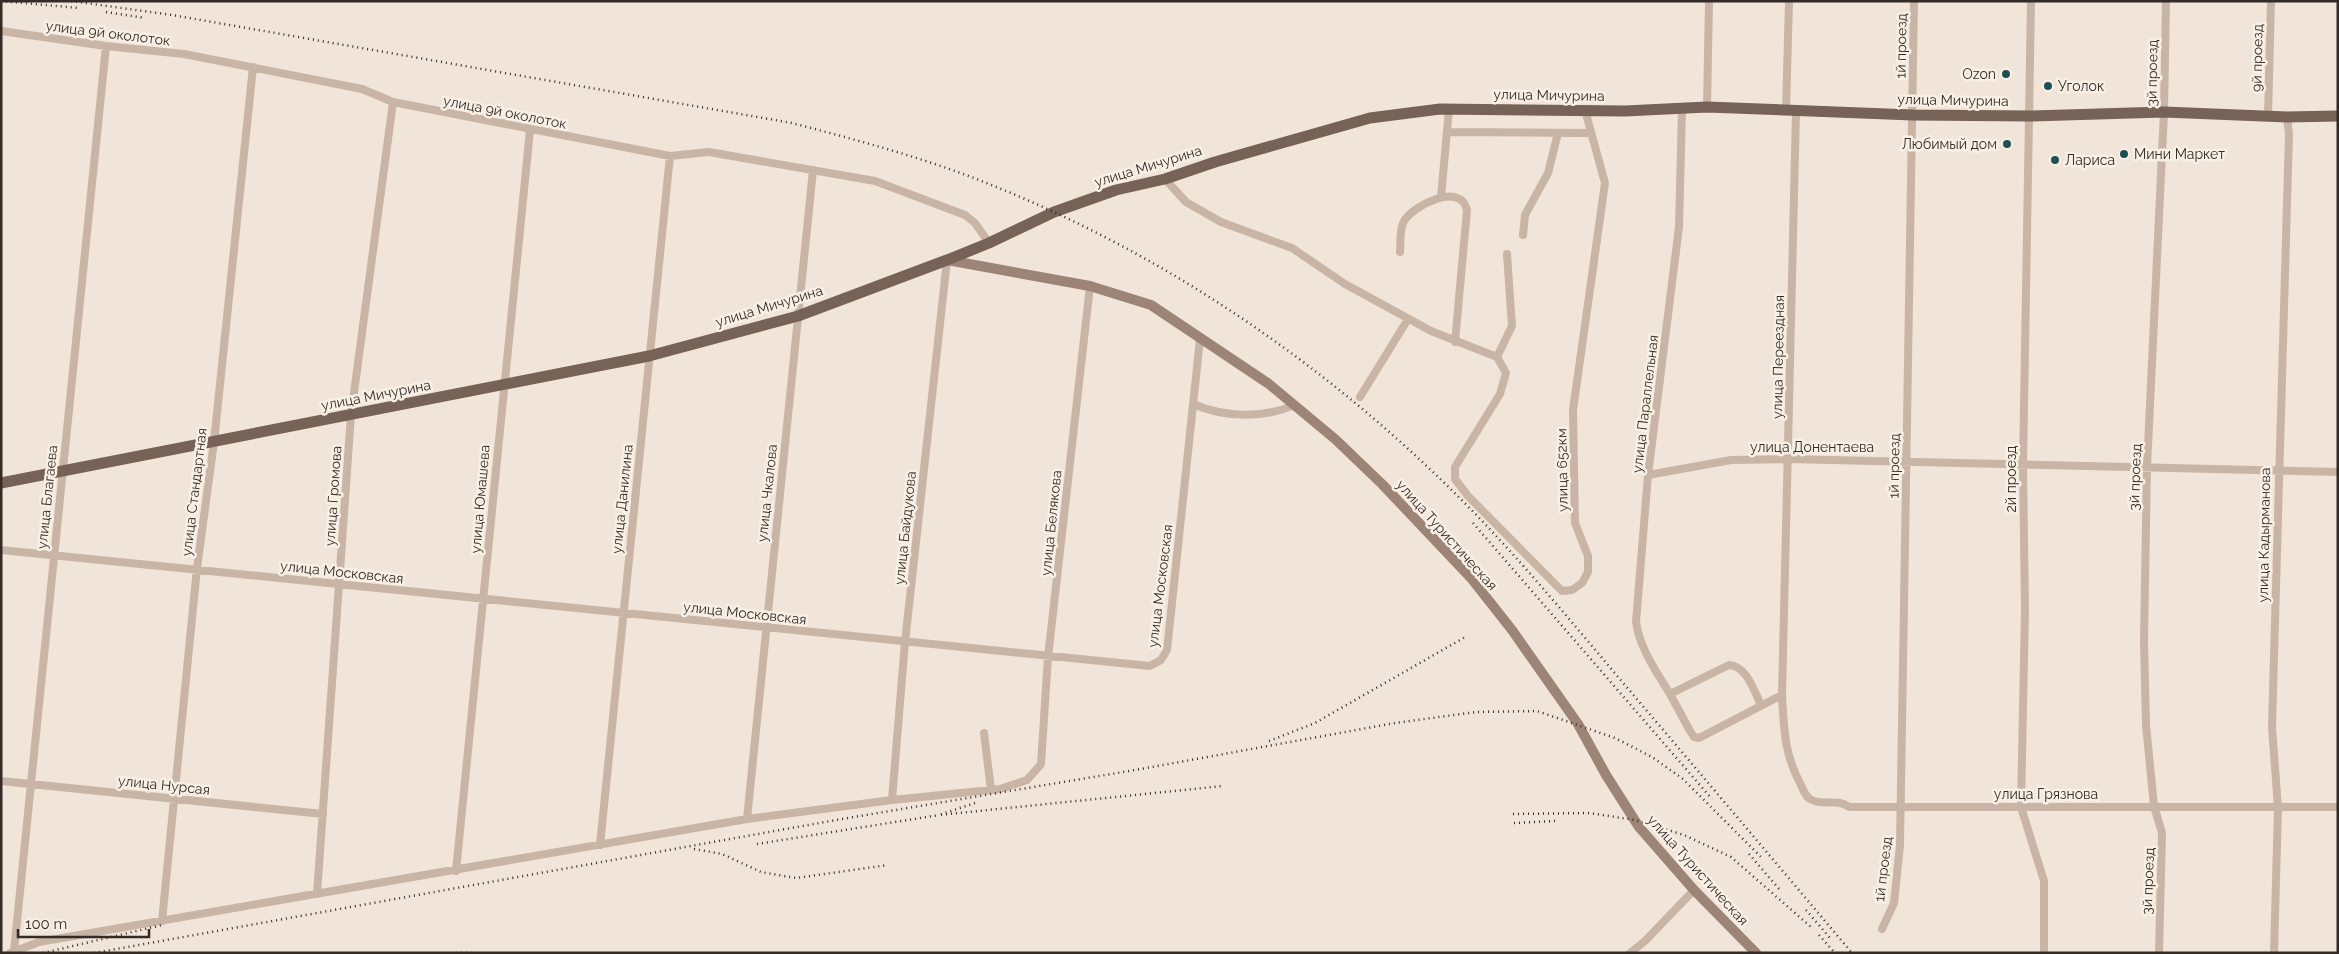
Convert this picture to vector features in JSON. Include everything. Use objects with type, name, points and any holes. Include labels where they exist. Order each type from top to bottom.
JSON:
[{"type":"main road","name":"улица Мичурина","points":[[1,483],[649,356],[798,316],[947,260],[989,243],[1054,212],[1116,190],[1165,179],[1215,162],[1360,120],[1449,109],[1682,110],[1707,107],[1913,115],[2030,116],[2164,112],[2287,117],[2338,116]]},
{"type":"street","points":[[1707,107],[1709,1]]},
{"type":"street","name":"улица Переездная","points":[[1786,752],[1782,695],[1788,459],[1791,111],[1789,1]]},
{"type":"street","name":"1й проезд","points":[[1882,929],[1894,903],[1900,845],[1914,1]]},
{"type":"street","name":"2й проезд","points":[[2031,1],[2023,465],[2025,610],[2021,807],[2044,881],[2044,953]]},
{"type":"street","name":"3й проезд","points":[[2159,953],[2162,833],[2154,806],[2146,725],[2144,641],[2147,467],[2164,112],[2166,1]]},
{"type":"street","name":"9й проезд","points":[[2268,116],[2271,1]]},
{"type":"street","name":"улица 9й околоток","points":[[1,31],[106,46],[184,54],[362,89],[393,102],[670,156],[709,152],[875,180],[965,215],[975,223],[989,243]]},
{"type":"street","name":"улица Благаева","points":[[12,952],[20,912],[31,784],[106,46]]},
{"type":"street","name":"улица Стандартная","points":[[162,920],[197,568],[214,442],[253,68]]},
{"type":"street","name":"улица Громова","points":[[317,894],[351,415],[393,102]]},
{"type":"street","points":[[1441,197],[1449,109]]},
{"type":"street","name":"улица 652км","points":[[1498,357],[1506,373],[1500,394],[1455,467],[1454,479],[1468,496],[1562,590],[1572,590],[1582,583],[1588,572],[1588,556],[1575,523],[1574,410],[1605,183],[1585,110]]},
{"type":"street","name":"улица Параллельная","points":[[1682,110],[1679,227],[1648,475],[1636,622],[1638,638],[1694,737],[1699,738],[1761,705]]},
{"type":"street","name":"улица Кадырманова","points":[[2274,953],[2278,808],[2272,726],[2289,134],[2287,117]]},
{"type":"street","name":"улица Юмашева","points":[[456,870],[530,130]]},
{"type":"street","points":[[1447,132],[1590,133]]},
{"type":"street","points":[[1523,235],[1525,215],[1548,173],[1558,133]]},
{"type":"street","name":"улица Данилина","points":[[600,846],[670,156]]},
{"type":"street","name":"улица Чкалова","points":[[747,819],[813,170]]},
{"type":"street","points":[[1165,179],[1186,202],[1220,222],[1292,248],[1345,284],[1408,319],[1455,342],[1498,357],[1512,326],[1507,254]]},
{"type":"street","points":[[1400,252],[1402,224],[1409,214],[1441,197],[1458,198],[1466,204],[1455,342]]},
{"type":"street","name":"улица Туристическая","points":[[947,260],[1009,273],[1090,286],[1151,305],[1269,384],[1335,439],[1382,484],[1471,578],[1512,630],[1578,724],[1606,775],[1639,827],[1694,890],[1756,953]]},
{"type":"street","name":"улица Байдукова","points":[[892,800],[904,642],[947,260]]},
{"type":"street","name":"улица Белякова","points":[[991,790],[1027,780],[1041,764],[1048,657],[1090,286]]},
{"type":"street","points":[[1360,397],[1408,319]]},
{"type":"street","name":"улица Московская","points":[[1,550],[197,568],[339,585],[1150,666],[1162,660],[1166,650],[1174,591],[1200,339]]},
{"type":"street","points":[[1193,404],[1212,412],[1236,413],[1271,413],[1294,405]]},
{"type":"street","name":"улица Донентаева","points":[[1648,475],[1730,460],[1788,459],[1907,460],[2023,465],[2338,472]]},
{"type":"street","points":[[1670,694],[1728,664],[1735,665],[1743,671],[1761,705],[1782,695]]},
{"type":"street","points":[[12,952],[39,942],[747,819],[892,800],[991,790],[984,733]]},
{"type":"street","name":"улица Грязнова","points":[[1786,752],[1808,798],[1814,802],[1842,802],[1849,807],[2338,807]]},
{"type":"street","name":"улица Нурсая","points":[[1,781],[324,814]]},
{"type":"street","points":[[1630,953],[1645,942],[1694,890]]},
{"type":"railway","points":[[1,1],[79,8]]},
{"type":"railway","points":[[71,1],[172,15],[792,123],[889,150],[960,173],[1046,208],[1106,238],[1165,270],[1279,344],[1332,384],[1434,473],[1484,523],[1532,576],[1852,953]]},
{"type":"railway","points":[[106,12],[145,18]]},
{"type":"railway","points":[[1473,523],[1712,799]]},
{"type":"railway","points":[[1269,741],[1315,723],[1467,636]]},
{"type":"railway","points":[[94,953],[836,820],[1141,769],[1395,723],[1476,712],[1537,711],[1615,738],[1652,757],[1683,779],[1762,858]]},
{"type":"railway","points":[[975,803],[939,815],[1223,786]]},
{"type":"railway","points":[[1513,814],[1589,813],[1635,820],[1684,835],[1731,857],[1811,927]]},
{"type":"railway","points":[[757,844],[939,815]]},
{"type":"railway","points":[[1514,823],[1556,821]]},
{"type":"railway","points":[[694,849],[722,854],[761,872],[796,878],[888,865]]},
{"type":"railway","points":[[1749,854],[1780,890]]},
{"type":"railway","points":[[1806,910],[1830,938]]},
{"type":"railway","points":[[43,953],[162,925]]},
{"type":"railway","points":[[1819,935],[1835,953]]},
{"type":"railway","points":[[456,953],[472,953]]},
{"type":"place","name":"Ozon","points":[[2006,74]]},
{"type":"place","name":"Уголок","points":[[2048,86]]},
{"type":"place","name":"Любимый дом","points":[[2007,144]]},
{"type":"place","name":"Мини Маркет","points":[[2124,154]]},
{"type":"place","name":"Лариса","points":[[2055,160]]}]
